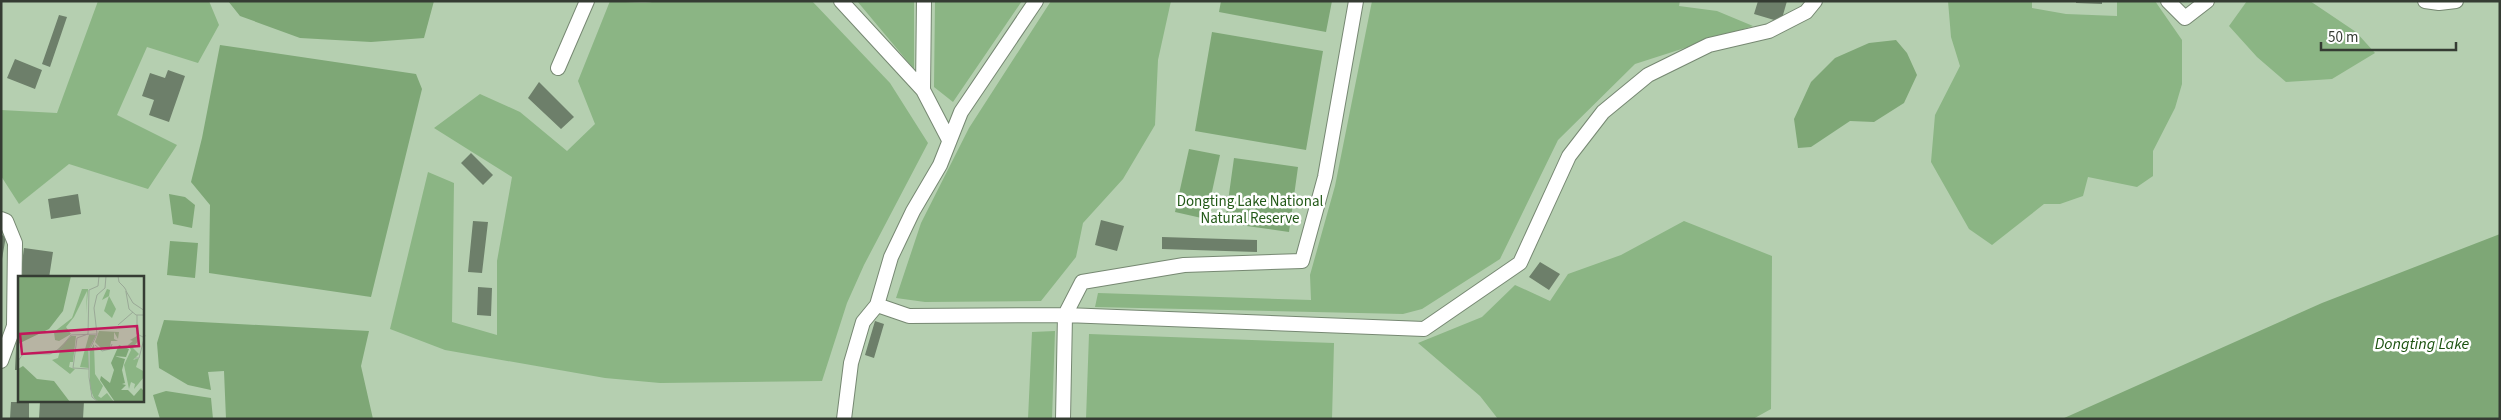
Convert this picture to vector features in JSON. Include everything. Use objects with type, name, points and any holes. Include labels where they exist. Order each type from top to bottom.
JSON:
[{"type":"street","points":[[558,68],[587,1]]},
{"type":"street","points":[[841,1],[923,90],[949,140]]},
{"type":"street","points":[[923,90],[924,1]]},
{"type":"street","points":[[844,419],[851,363],[863,322],[877,305],[892,257],[913,211],[940,165],[961,112],[1036,1]]},
{"type":"street","points":[[1063,419],[1065,316],[1082,282],[1184,264],[1302,260],[1325,177],[1356,1]]},
{"type":"street","points":[[877,305],[909,316],[1065,316],[1424,329],[1520,263],[1569,156],[1603,112],[1648,75],[1709,45],[1769,31],[1806,12],[1814,1]]},
{"type":"street","points":[[2168,1],[2185,18],[2206,1]]},
{"type":"street","points":[[2425,1],[2439,3],[2456,1]]},
{"type":"street","points":[[1,219],[6,221],[16,243],[14,326],[1,361]]},
{"type":"green space","name":"Dongting Lake National Natural Reserve","points":[[1,1],[2500,1],[2500,419],[1,419]]},
{"type":"shaded area","points":[[98,1],[209,1],[219,25],[198,63],[147,47],[117,115],[177,145],[148,189],[69,164],[19,204],[1,176],[1,110],[57,113]]},
{"type":"shaded area","points":[[610,1],[640,3],[657,1],[812,1],[890,83],[928,143],[864,265],[847,303],[822,381],[660,383],[605,378],[445,350],[390,329],[428,172],[454,183],[452,322],[497,335],[497,261],[512,177],[434,128],[480,94],[520,112],[567,151],[595,124],[578,81]]},
{"type":"shaded area","points":[[857,1],[914,1],[914,69]]},
{"type":"shaded area","points":[[935,1],[1022,1],[953,102],[934,87]]},
{"type":"shaded area","points":[[1051,1],[1171,1],[1158,60],[1155,125],[1123,179],[1083,223],[1076,257],[1041,301],[925,302],[896,298],[921,223],[969,128]]},
{"type":"shaded area","points":[[1372,1],[1680,1],[1679,6],[1717,11],[1753,26],[1635,64],[1558,140],[1500,259],[1422,309],[1403,314],[1095,307],[1098,293],[1311,300],[1310,275],[1335,186]]},
{"type":"shaded area","points":[[1948,1],[2032,1],[2032,8],[2066,14],[2117,16],[2117,1],[2155,1],[2182,40],[2182,84],[2175,108],[2153,151],[2153,176],[2137,187],[2088,177],[2083,196],[2060,204],[2044,204],[1992,245],[1969,229],[1931,162],[1935,115],[1960,66],[1951,37]]},
{"type":"shaded area","points":[[2247,1],[2310,1],[2356,32],[2375,53],[2332,79],[2286,82],[2257,57],[2229,26]]},
{"type":"shaded area","points":[[1684,221],[1772,256],[1771,409],[1753,419],[1498,419],[1480,396],[1418,343],[1482,317],[1515,285],[1550,301],[1568,274],[1621,255]]},
{"type":"shaded area","points":[[1055,331],[1052,419],[1028,419],[1032,332]]},
{"type":"shaded area","points":[[1089,334],[1334,343],[1332,419],[1086,419]]},
{"type":"water","points":[[228,1],[434,1],[424,38],[371,42],[300,38],[240,16]]},
{"type":"water","points":[[1221,1],[1332,1],[1326,32],[1219,12]]},
{"type":"water","points":[[1212,32],[1323,51],[1306,150],[1195,131]]},
{"type":"water","points":[[1896,40],[1907,53],[1917,75],[1904,103],[1874,122],[1850,121],[1811,147],[1798,148],[1794,119],[1811,82],[1835,58],[1869,43]]},
{"type":"water","points":[[220,45],[416,74],[422,89],[371,297],[209,273],[210,205],[191,182],[202,138]]},
{"type":"water","points":[[1189,149],[1220,155],[1206,219],[1175,212]]},
{"type":"water","points":[[1234,158],[1298,167],[1289,232],[1225,223]]},
{"type":"water","points":[[169,194],[185,197],[195,205],[192,228],[173,224]]},
{"type":"water","name":"Dongting Lake","points":[[2500,234],[2500,419],[2062,419],[2322,303]]},
{"type":"water","points":[[170,241],[198,243],[195,278],[167,275]]},
{"type":"water","points":[[164,320],[369,331],[361,366],[373,419],[226,419],[224,371],[208,372],[211,390],[188,385],[159,368],[157,343]]},
{"type":"water","points":[[166,391],[211,398],[213,419],[160,419],[153,395]]},
{"type":"building","points":[[1758,1],[1787,1],[1781,22],[1754,14]]},
{"type":"building","points":[[2076,1],[2102,1],[2102,4],[2076,3]]},
{"type":"building","points":[[59,15],[67,17],[50,67],[42,64]]},
{"type":"building","points":[[15,59],[42,70],[35,89],[7,78]]},
{"type":"building","points":[[168,70],[185,76],[169,122],[149,115],[154,100],[142,96],[150,73],[165,78]]},
{"type":"building","points":[[539,82],[574,117],[561,129],[528,98]]},
{"type":"building","points":[[471,153],[493,175],[483,185],[461,163]]},
{"type":"building","points":[[78,194],[81,214],[51,219],[48,199]]},
{"type":"building","points":[[1101,220],[1124,226],[1117,251],[1095,245]]},
{"type":"building","points":[[473,221],[488,222],[482,273],[468,272]]},
{"type":"building","points":[[1,235],[6,236],[2,259],[1,259]]},
{"type":"building","points":[[1162,237],[1257,240],[1257,252],[1162,249]]},
{"type":"building","points":[[24,248],[53,252],[49,276],[20,276]]},
{"type":"building","points":[[1540,262],[1560,274],[1549,290],[1529,277]]},
{"type":"building","points":[[478,287],[492,288],[491,316],[477,315]]},
{"type":"building","points":[[875,321],[884,324],[874,358],[865,355]]},
{"type":"building","points":[[17,327],[18,327],[18,370],[15,370]]},
{"type":"building","points":[[11,402],[29,402],[29,419],[10,419]]},
{"type":"building","points":[[40,402],[84,402],[83,419],[39,419]]}]
